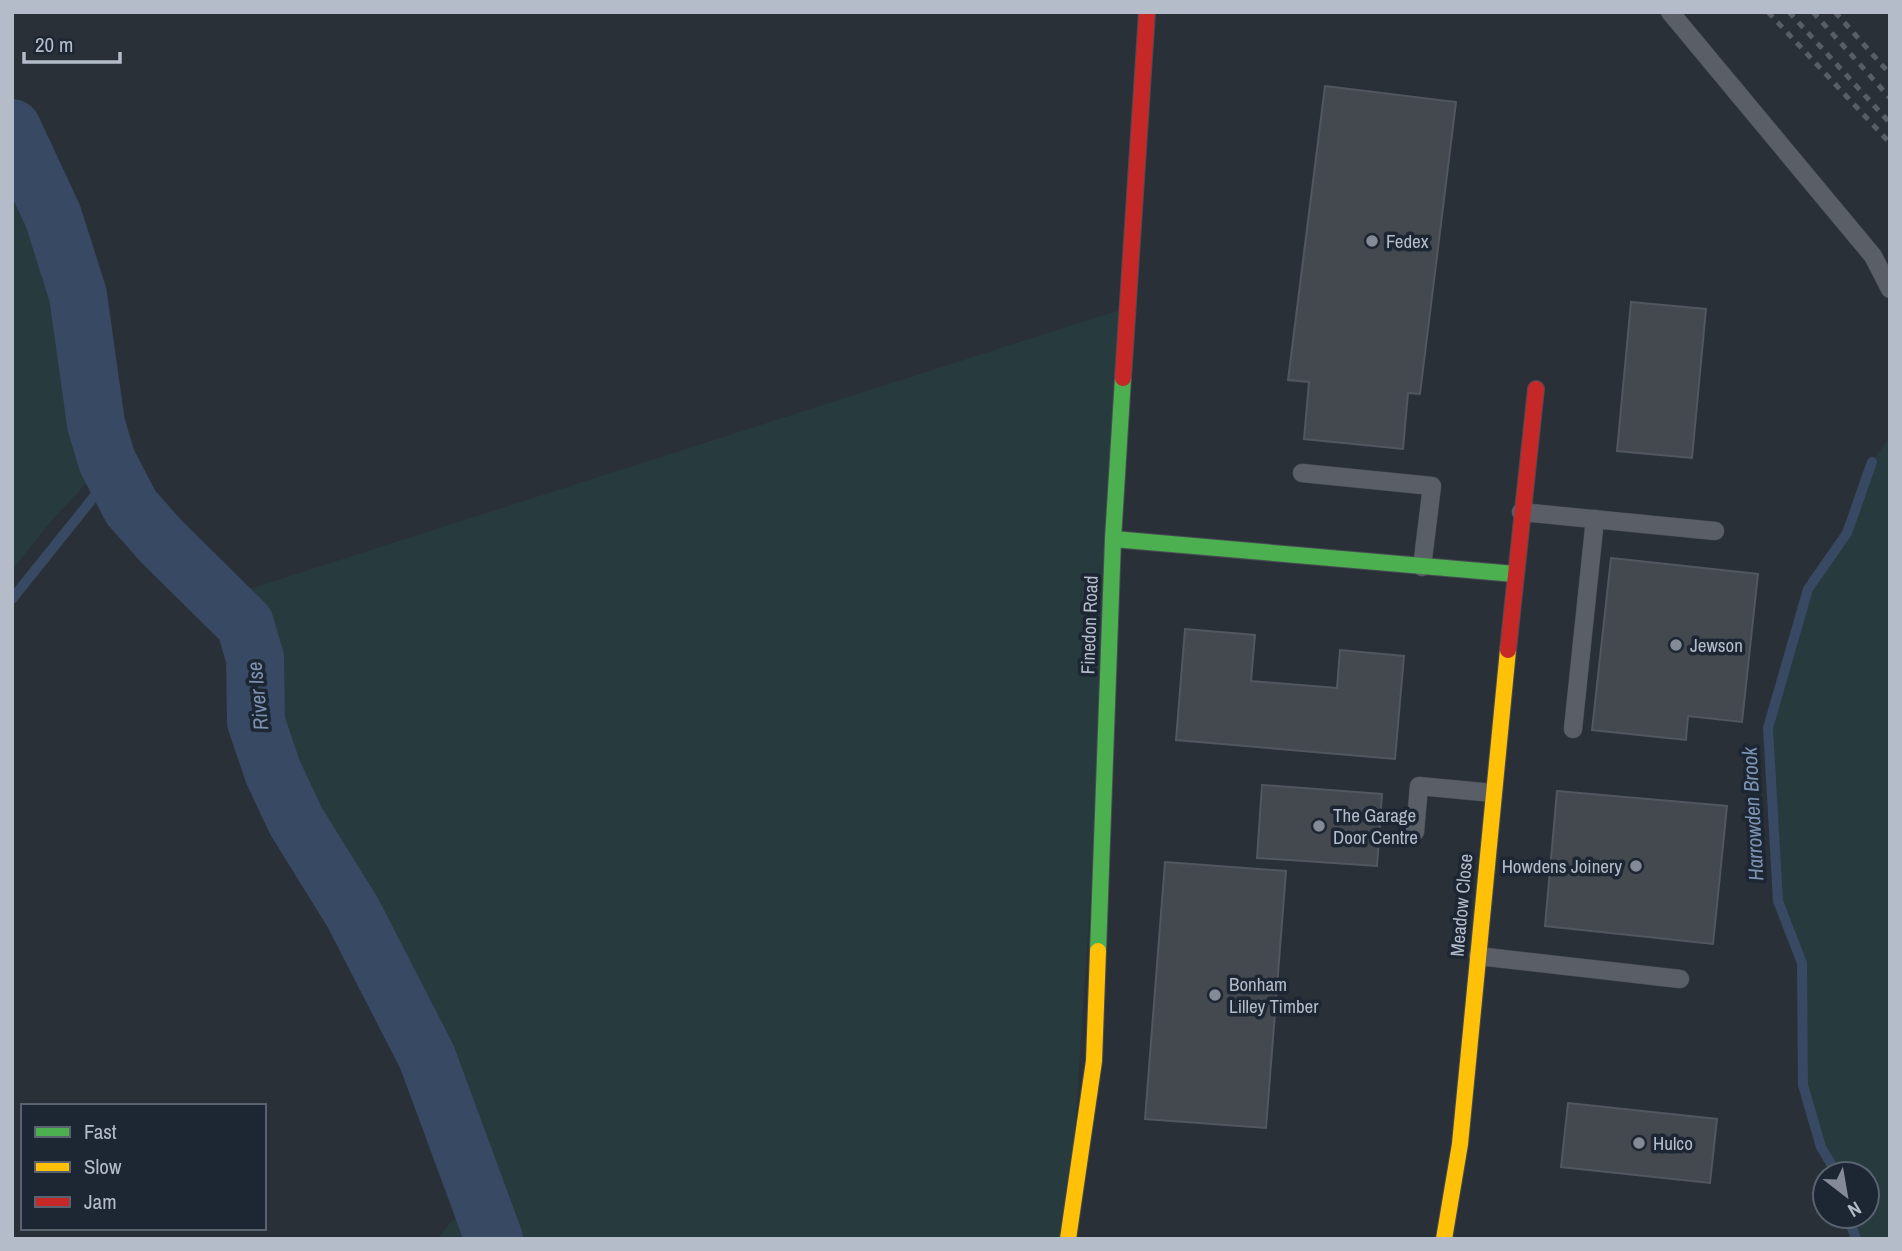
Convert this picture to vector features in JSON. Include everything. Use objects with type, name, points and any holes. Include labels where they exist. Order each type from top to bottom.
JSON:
[{"type":"street","name":"Finedon Road","points":[[1068,1239],[1094,1061],[1113,539],[1147,12]]},
{"type":"street","name":"Meadow Close","points":[[1444,1239],[1460,1144],[1521,512],[1536,388]]},
{"type":"street","points":[[1113,539],[1515,574]]},
{"type":"lane","points":[[1670,12],[1873,256],[1890,289]]},
{"type":"lane","points":[[1303,473],[1432,486],[1422,566]]},
{"type":"lane","points":[[1521,512],[1715,531]]},
{"type":"lane","points":[[1573,729],[1595,519]]},
{"type":"lane","points":[[1415,832],[1419,786],[1493,793]]},
{"type":"lane","points":[[1478,956],[1679,979]]},
{"type":"green space","points":[[12,128],[42,188],[73,278],[107,461],[52,520],[12,570]]},
{"type":"green space","points":[[1129,307],[1068,1239],[438,1239],[448,1225],[479,1199],[427,1057],[353,913],[296,821],[273,772],[256,722],[255,658],[245,624],[221,598]]},
{"type":"green space","points":[[1890,436],[1890,1239],[1856,1239],[1853,1230],[1881,1230],[1881,1160],[1829,1160],[1821,1147],[1803,1085],[1802,963],[1778,901],[1768,728],[1808,589],[1847,533],[1872,462]]},
{"type":"building","name":"Fedex","points":[[1325,86],[1456,102],[1420,394],[1408,393],[1403,449],[1304,439],[1309,382],[1288,380]]},
{"type":"building","points":[[1631,302],[1706,309],[1692,458],[1617,451]]},
{"type":"building","name":"Jewson","points":[[1611,558],[1758,574],[1742,722],[1688,716],[1686,740],[1592,730]]},
{"type":"building","points":[[1185,629],[1255,635],[1251,681],[1337,688],[1340,650],[1404,656],[1395,759],[1176,740]]},
{"type":"building","name":"The Garage Door Centre","points":[[1262,785],[1382,794],[1377,866],[1257,858]]},
{"type":"building","name":"Howdens Joinery","points":[[1557,791],[1727,806],[1713,944],[1545,926]]},
{"type":"building","name":"Bonham Lilley Timber","points":[[1165,862],[1286,871],[1266,1128],[1145,1119]]},
{"type":"building","name":"Hulco","points":[[1568,1103],[1717,1119],[1710,1183],[1561,1167]]},
{"type":"waterway","name":"River Ise","points":[[12,128],[53,216],[78,295],[96,424],[107,461],[131,507],[161,541],[245,624],[255,658],[256,722],[273,772],[296,821],[353,913],[427,1057],[494,1239]]},
{"type":"waterway","name":"Harrowden Brook","points":[[1829,1160],[1821,1147],[1803,1085],[1802,963],[1778,901],[1768,728],[1808,589],[1847,533],[1872,462]]},
{"type":"waterway","points":[[12,599],[113,473]]},
{"type":"waterway","name":"Harrowden Brook","points":[[1853,1230],[1856,1239]]},
{"type":"railway","points":[[1768,12],[1890,143]]},
{"type":"railway","points":[[1789,12],[1890,123]]},
{"type":"railway","points":[[1813,12],[1890,98]]},
{"type":"railway","points":[[1835,12],[1890,74]]},
{"type":"traffic: fast","points":[[1098,951],[1113,539],[1123,378]]},
{"type":"traffic: fast","points":[[1113,539],[1515,574]]},
{"type":"traffic: slow","points":[[1444,1239],[1460,1144],[1508,650]]},
{"type":"traffic: slow","points":[[1068,1239],[1094,1061],[1098,951]]},
{"type":"traffic: jam","points":[[1123,378],[1147,12]]},
{"type":"traffic: jam","points":[[1508,650],[1536,389]]},
{"type":"place","name":"Fedex","points":[[1372,241]]},
{"type":"place","name":"Jewson","points":[[1676,645]]},
{"type":"place","name":"The Garage Door Centre","points":[[1319,826]]},
{"type":"place","name":"Howdens Joinery","points":[[1636,866]]},
{"type":"place","name":"Bonham Lilley Timber","points":[[1215,995]]},
{"type":"place","name":"Hulco","points":[[1639,1143]]}]
